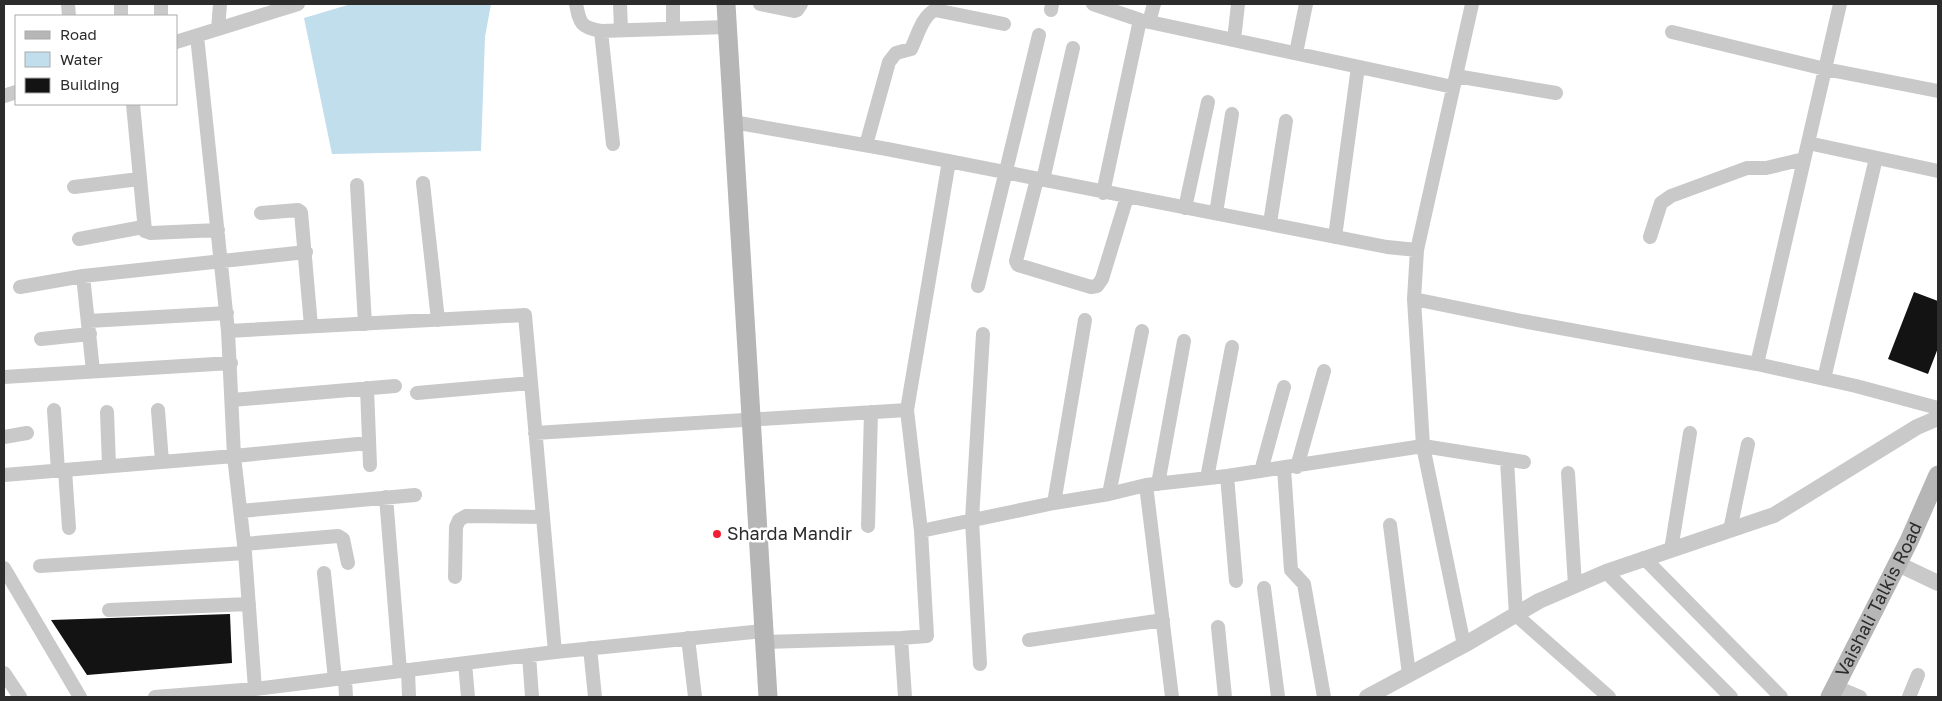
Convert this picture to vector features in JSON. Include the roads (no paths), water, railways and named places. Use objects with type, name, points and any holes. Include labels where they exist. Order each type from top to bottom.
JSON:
[{"type":"main road","points":[[726,4],[768,697]]},
{"type":"main road","name":"Vaishali Talkis Road","points":[[1833,692],[1898,564],[1938,475]]},
{"type":"street","points":[[218,29],[220,4]]},
{"type":"street","points":[[178,41],[298,4]]},
{"type":"street","points":[[576,4],[579,20],[582,25],[601,31],[727,27]]},
{"type":"street","points":[[620,4],[621,30]]},
{"type":"street","points":[[673,4],[673,28]]},
{"type":"street","points":[[760,4],[794,11],[801,4]]},
{"type":"street","points":[[1093,4],[1144,21],[1358,67],[1556,93]]},
{"type":"street","points":[[1103,192],[1144,21],[1154,4]]},
{"type":"street","points":[[1234,40],[1238,4]]},
{"type":"street","points":[[1296,54],[1306,4]]},
{"type":"street","points":[[1464,645],[1423,446],[1414,299],[1417,250],[1472,4]]},
{"type":"street","points":[[1757,364],[1840,4]]},
{"type":"street","points":[[866,145],[889,62],[896,53],[911,49],[930,12],[934,10],[1004,24]]},
{"type":"street","points":[[601,31],[613,144]]},
{"type":"street","points":[[1672,32],[1825,69],[1938,91]]},
{"type":"street","points":[[978,286],[1039,35]]},
{"type":"street","points":[[197,36],[227,313],[231,363],[234,456],[245,548],[255,689]]},
{"type":"street","points":[[1072,48],[1040,180],[1016,261],[1018,265],[1091,287],[1097,286],[1102,279],[1127,197]]},
{"type":"street","points":[[1334,237],[1358,67]]},
{"type":"street","points":[[1185,208],[1208,102]]},
{"type":"street","points":[[133,105],[145,231],[151,233],[218,230]]},
{"type":"street","points":[[1216,213],[1232,114]]},
{"type":"street","points":[[1270,224],[1286,120]]},
{"type":"street","points":[[733,122],[866,145],[1387,247],[1417,250]]},
{"type":"street","points":[[1808,144],[1938,171]]},
{"type":"street","points":[[1824,378],[1876,158]]},
{"type":"street","points":[[1650,237],[1661,203],[1671,196],[1747,168],[1766,168],[1804,159]]},
{"type":"street","points":[[154,697],[255,689],[282,691],[340,678],[688,638],[764,636],[901,638],[927,636],[921,531],[907,410],[949,161]]},
{"type":"street","points":[[74,187],[139,179]]},
{"type":"street","points":[[423,183],[438,320]]},
{"type":"street","points":[[357,184],[365,324]]},
{"type":"street","points":[[261,213],[298,210],[301,212],[311,326]]},
{"type":"street","points":[[79,239],[144,228]]},
{"type":"street","points":[[20,287],[82,276],[306,252]]},
{"type":"street","points":[[82,276],[93,371]]},
{"type":"street","points":[[1414,299],[1522,321],[1757,364],[1824,378],[1938,408]]},
{"type":"street","points":[[41,339],[89,328],[227,313]]},
{"type":"street","points":[[228,331],[525,315],[555,652]]},
{"type":"street","points":[[1054,503],[1085,320]]},
{"type":"street","points":[[1109,494],[1142,331]]},
{"type":"street","points":[[980,664],[972,520],[983,334]]},
{"type":"street","points":[[1172,697],[1163,620],[1152,484],[1184,341]]},
{"type":"street","points":[[1207,478],[1232,347]]},
{"type":"street","points":[[4,376],[231,363]]},
{"type":"street","points":[[1324,371],[1290,467],[1291,570],[1304,584],[1324,697]]},
{"type":"street","points":[[417,393],[531,382]]},
{"type":"street","points":[[232,400],[395,386]]},
{"type":"street","points":[[367,388],[370,465]]},
{"type":"street","points":[[1261,471],[1284,388]]},
{"type":"street","points":[[54,410],[69,528]]},
{"type":"street","points":[[158,410],[162,462]]},
{"type":"street","points":[[535,434],[907,410]]},
{"type":"street","points":[[106,412],[109,466]]},
{"type":"street","points":[[868,526],[871,412]]},
{"type":"street","points":[[1378,695],[1409,674],[1464,645],[1539,601],[1644,558],[1774,515],[1917,426],[1938,418]]},
{"type":"street","points":[[4,437],[28,433]]},
{"type":"street","points":[[1670,550],[1690,433]]},
{"type":"street","points":[[4,475],[368,443]]},
{"type":"street","points":[[1730,530],[1748,444]]},
{"type":"street","points":[[921,531],[1152,484],[1227,476],[1423,446],[1524,462]]},
{"type":"street","points":[[1507,460],[1516,615],[1610,697]]},
{"type":"street","points":[[1568,474],[1575,585]]},
{"type":"street","points":[[1227,476],[1236,581]]},
{"type":"street","points":[[241,511],[415,495]]},
{"type":"street","points":[[386,497],[404,670],[409,697]]},
{"type":"street","points":[[455,577],[456,526],[459,520],[466,516],[543,517]]},
{"type":"street","points":[[1390,525],[1409,674]]},
{"type":"street","points":[[40,566],[245,548],[338,536],[343,539],[348,563]]},
{"type":"street","points":[[1644,558],[1780,697]]},
{"type":"street","points":[[1898,564],[1938,583]]},
{"type":"street","points":[[4,568],[80,697]]},
{"type":"street","points":[[1606,572],[1731,697]]},
{"type":"street","points":[[324,573],[340,678],[346,697]]},
{"type":"street","points":[[1264,588],[1278,697]]},
{"type":"street","points":[[109,610],[249,604]]},
{"type":"street","points":[[1029,640],[1163,620]]},
{"type":"street","points":[[1218,627],[1225,697]]},
{"type":"street","points":[[688,638],[694,697]]},
{"type":"street","points":[[901,638],[905,697]]},
{"type":"street","points":[[590,648],[595,697]]},
{"type":"street","points":[[529,655],[532,697]]},
{"type":"street","points":[[465,663],[468,697]]},
{"type":"street","points":[[4,673],[20,697]]},
{"type":"street","points":[[1909,697],[1918,675]]},
{"type":"street","points":[[1833,692],[1860,697]]},
{"type":"water","points":[[351,4],[491,4],[485,37],[481,151],[332,154],[304,18]]},
{"type":"place","name":"Sharda Mandir","points":[[717,534]]}]
